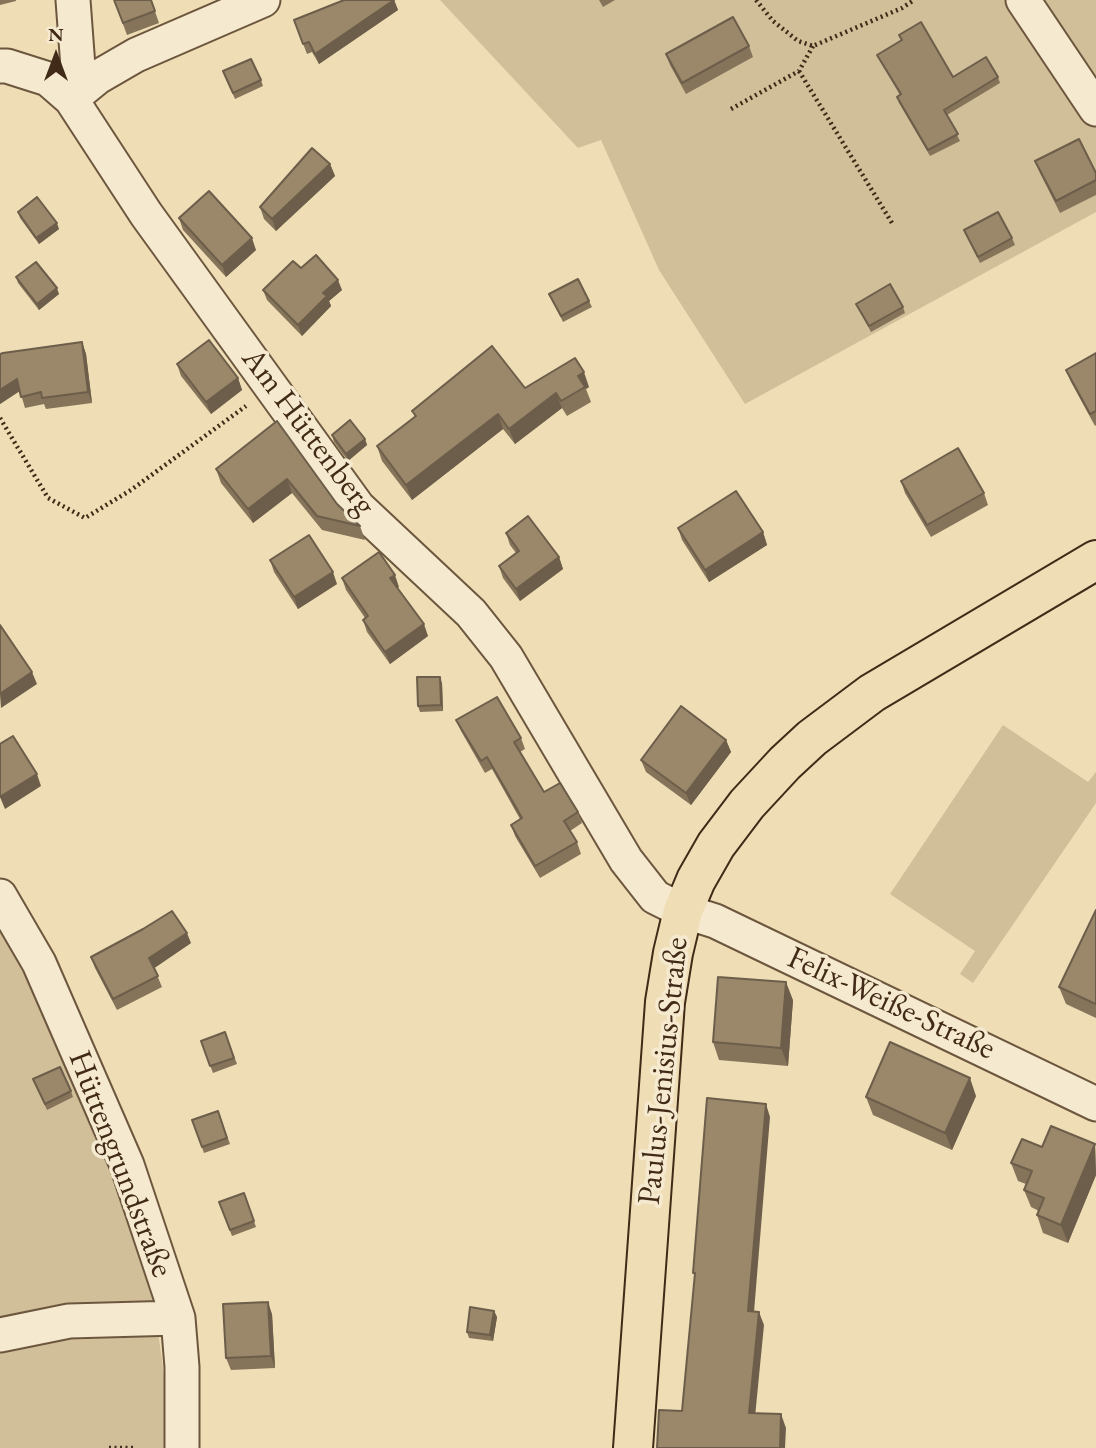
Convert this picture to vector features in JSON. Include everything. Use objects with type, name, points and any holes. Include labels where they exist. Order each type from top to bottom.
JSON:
[{"type":"main road","name":"Paulus-Jenisius-Straße","points":[[633,1448],[665,1002],[683,911],[696,880],[747,804],[812,738],[872,693],[1096,560]]},
{"type":"street","points":[[71,99],[78,67],[73,0]]},
{"type":"street","points":[[71,99],[98,77],[136,55],[264,0]]},
{"type":"street","points":[[1023,0],[1096,109]]},
{"type":"street","name":"Am Hüttenberg","points":[[0,66],[48,79],[71,99],[146,214],[358,507],[471,613],[497,646],[626,860],[655,897],[683,911]]},
{"type":"street","name":"Hüttengrundstraße","points":[[0,896],[39,963],[127,1165],[178,1318],[182,1367],[182,1448]]},
{"type":"street","name":"Felix-Weiße-Straße","points":[[683,911],[715,921],[1096,1104]]},
{"type":"street","points":[[0,1335],[69,1321],[178,1318]]},
{"type":"path","points":[[756,0],[773,21],[798,41],[813,46]]},
{"type":"path","points":[[731,109],[799,71],[813,46],[902,8],[914,0]]},
{"type":"path","points":[[799,71],[892,223]]},
{"type":"path","points":[[0,418],[48,498],[85,518],[131,490],[272,388]]},
{"type":"path","points":[[109,1448],[133,1448]]},
{"type":"shaded area","points":[[440,0],[1096,0],[1096,212],[745,404],[659,270],[601,140],[578,148]]},
{"type":"shaded area","points":[[1003,725],[1088,782],[1096,772],[1096,803],[973,983],[960,974],[975,951],[890,894]]},
{"type":"shaded area","points":[[0,925],[15,951],[121,1178],[153,1296],[166,1389],[164,1448],[0,1448]]},
{"type":"building","points":[[114,0],[151,0],[155,11],[123,23]]},
{"type":"building","points":[[344,0],[394,0],[315,54],[309,42],[303,44],[294,20]]},
{"type":"building","points":[[733,17],[749,46],[682,83],[666,54]]},
{"type":"building","points":[[921,22],[953,77],[986,57],[998,77],[944,110],[958,134],[928,150],[897,97],[901,94],[877,55],[902,40],[899,35]]},
{"type":"building","points":[[251,59],[261,80],[233,93],[223,71]]},
{"type":"building","points":[[1079,139],[1096,173],[1096,180],[1056,201],[1035,161]]},
{"type":"building","points":[[312,148],[330,164],[272,219],[260,207]]},
{"type":"building","points":[[209,191],[252,238],[222,265],[179,218]]},
{"type":"building","points":[[37,197],[57,223],[36,238],[18,212]]},
{"type":"building","points":[[998,212],[1012,238],[978,257],[964,230]]},
{"type":"building","points":[[316,255],[338,280],[323,293],[327,296],[298,325],[263,290],[293,261],[301,268]]},
{"type":"building","points":[[36,262],[57,288],[37,304],[16,277]]},
{"type":"building","points":[[578,279],[589,301],[561,316],[549,294]]},
{"type":"building","points":[[890,284],[903,307],[869,326],[856,304]]},
{"type":"building","points":[[209,340],[238,378],[206,402],[177,364]]},
{"type":"building","points":[[82,342],[88,392],[42,398],[41,392],[21,397],[17,379],[0,390],[0,354]]},
{"type":"building","points":[[492,346],[525,388],[575,358],[584,372],[578,376],[585,387],[561,401],[556,393],[509,429],[498,414],[406,485],[377,446],[416,416],[412,411]]},
{"type":"building","points":[[1096,353],[1096,411],[1090,414],[1066,370]]},
{"type":"building","points":[[350,420],[365,439],[346,454],[332,435]]},
{"type":"building","points":[[277,421],[337,504],[360,526],[317,516],[287,479],[248,509],[216,469]]},
{"type":"building","points":[[958,448],[984,493],[927,525],[901,481]]},
{"type":"building","points":[[736,491],[763,532],[705,570],[678,528]]},
{"type":"building","points":[[528,516],[559,557],[516,589],[499,566],[519,551],[506,533]]},
{"type":"building","points":[[309,535],[333,572],[294,597],[270,560]]},
{"type":"building","points":[[379,552],[395,575],[390,578],[424,624],[385,652],[363,620],[368,616],[342,578]]},
{"type":"building","points":[[0,625],[32,672],[0,694]]},
{"type":"building","points":[[417,677],[440,677],[441,705],[418,706]]},
{"type":"building","points":[[497,697],[521,738],[514,742],[544,792],[560,783],[578,812],[564,821],[577,842],[535,866],[511,825],[522,818],[487,757],[481,761],[456,720]]},
{"type":"building","points":[[681,706],[726,740],[686,793],[641,760]]},
{"type":"building","points":[[13,736],[37,774],[0,797],[0,744]]},
{"type":"building","points":[[1096,910],[1096,1004],[1059,987]]},
{"type":"building","points":[[172,911],[187,933],[149,958],[158,976],[113,999],[91,957]]},
{"type":"building","points":[[718,977],[786,982],[781,1048],[713,1042]]},
{"type":"building","points":[[225,1032],[234,1058],[210,1066],[201,1041]]},
{"type":"building","points":[[890,1042],[970,1078],[945,1133],[866,1097]]},
{"type":"building","points":[[60,1067],[71,1091],[45,1104],[33,1079]]},
{"type":"building","points":[[707,1098],[766,1104],[748,1311],[759,1312],[749,1413],[781,1414],[780,1448],[657,1448],[659,1410],[682,1411]]},
{"type":"building","points":[[218,1111],[227,1138],[202,1147],[192,1120]]},
{"type":"building","points":[[1051,1126],[1095,1144],[1061,1225],[1037,1215],[1044,1198],[1024,1190],[1032,1171],[1011,1163],[1022,1139],[1042,1147]]},
{"type":"building","points":[[244,1193],[254,1221],[230,1230],[219,1202]]},
{"type":"building","points":[[268,1302],[271,1356],[226,1358],[223,1304]]},
{"type":"building","points":[[470,1307],[494,1311],[490,1335],[467,1332]]}]
